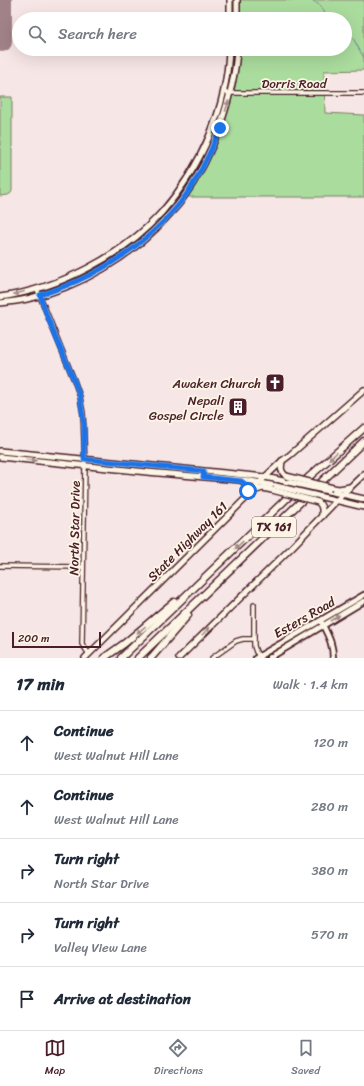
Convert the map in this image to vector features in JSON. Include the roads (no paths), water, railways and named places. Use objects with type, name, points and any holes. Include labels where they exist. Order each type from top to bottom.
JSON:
[{"type":"highway","name":"TX 161","points":[[121,658],[309,477],[363,428]]},
{"type":"highway","points":[[347,458],[364,441]]},
{"type":"highway","points":[[347,458],[364,448]]},
{"type":"highway","name":"TX 161","points":[[138,658],[347,458]]},
{"type":"highway","points":[[104,658],[193,588]]},
{"type":"highway","points":[[151,658],[202,597]]},
{"type":"main road","points":[[230,0],[230,12]]},
{"type":"main road","points":[[237,0],[237,12]]},
{"type":"main road","points":[[0,297],[37,289],[56,283],[103,260],[134,238],[159,215],[177,194],[200,155],[214,125],[224,92],[228,56]]},
{"type":"main road","points":[[0,303],[27,299],[40,295],[72,284],[102,269],[132,249],[156,228],[180,203],[190,188],[214,142],[230,93],[236,56]]},
{"type":"main road","name":"State Highway 161","points":[[85,658],[246,498],[265,477],[364,390]]},
{"type":"main road","points":[[0,451],[84,459],[203,474],[259,483],[318,502],[323,508],[322,516]]},
{"type":"main road","points":[[17,459],[18,452]]},
{"type":"main road","points":[[0,457],[84,466],[265,477],[331,489],[339,489],[353,484]]},
{"type":"main road","points":[[282,461],[282,472],[286,476],[364,499]]},
{"type":"main road","points":[[179,658],[364,474]]},
{"type":"main road","points":[[241,481],[248,487],[246,498]]},
{"type":"main road","points":[[353,484],[354,494],[357,498]]},
{"type":"main road","points":[[251,492],[263,488],[274,488],[338,500],[364,507]]},
{"type":"street","name":"Dorris Road","points":[[224,92],[364,94]]},
{"type":"street","name":"North Star Drive","points":[[37,289],[80,397],[84,425],[82,644],[89,654]]},
{"type":"street","points":[[0,566],[83,567]]},
{"type":"street","name":"Esters Road","points":[[259,657],[320,620],[364,596]]},
{"type":"street","name":"Esters Road","points":[[269,658],[322,625],[364,602]]},
{"type":"street","points":[[254,605],[254,646],[259,657]]},
{"type":"street","points":[[320,620],[329,636],[333,658]]},
{"type":"street","points":[[212,658],[236,640],[254,639]]},
{"type":"waterway","points":[[312,0],[321,6],[324,12]]},
{"type":"waterway","points":[[352,38],[364,58]]},
{"type":"place","name":"Awaken Church","points":[[275,383]]},
{"type":"place","name":"Nepali Gospel Circle","points":[[238,407]]}]
